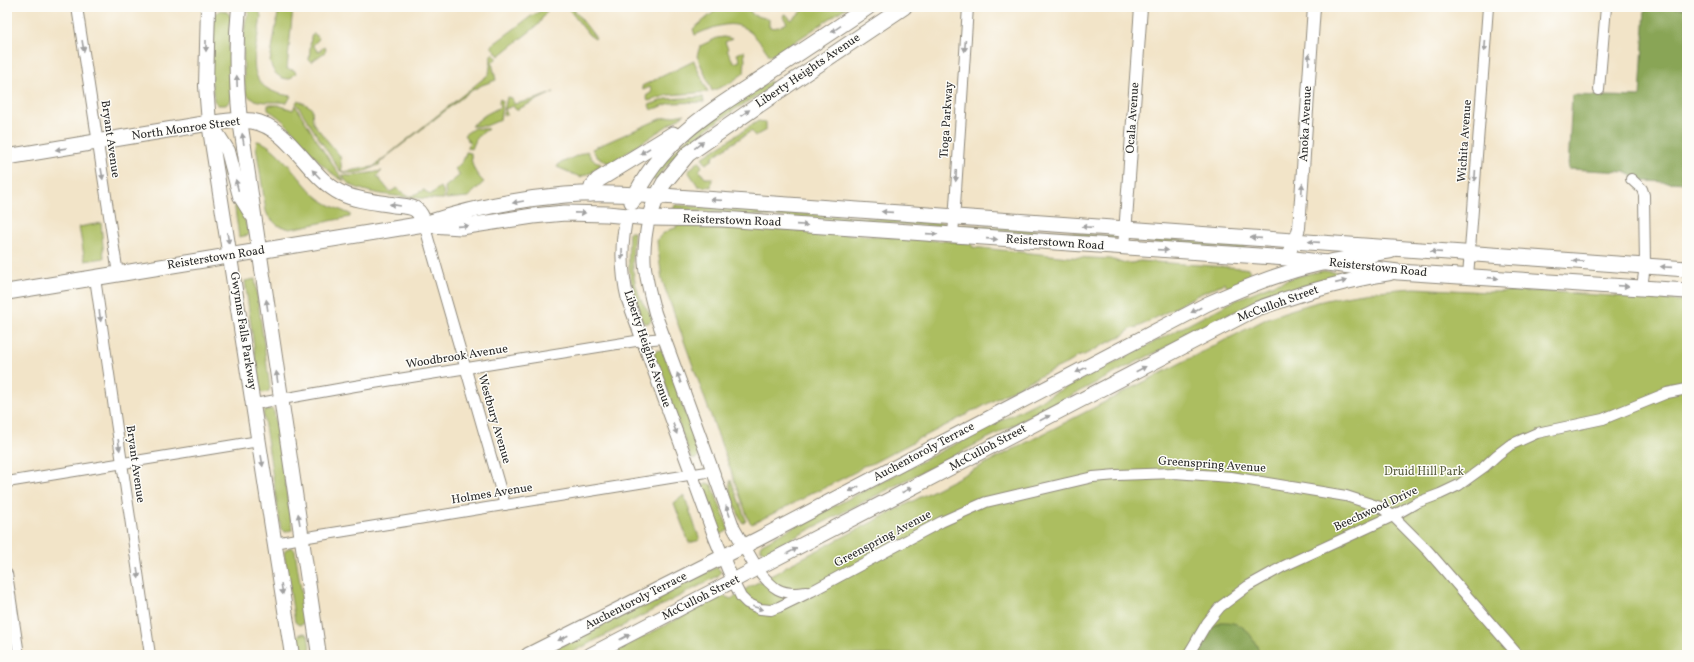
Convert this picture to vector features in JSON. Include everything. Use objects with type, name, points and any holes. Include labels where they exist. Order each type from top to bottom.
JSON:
[{"type":"main road","name":"Gwynns Falls Parkway","points":[[208,7],[206,86],[209,123],[231,256],[292,655]]},
{"type":"main road","points":[[239,7],[236,37],[237,85],[240,120],[280,400],[319,655]]},
{"type":"main road","name":"Liberty Heights Avenue","points":[[627,216],[635,195],[651,168],[664,151],[687,130],[715,109],[868,7]]},
{"type":"main road","name":"Liberty Heights Avenue","points":[[649,218],[657,196],[664,183],[680,162],[700,144],[904,7]]},
{"type":"main road","points":[[590,194],[592,187],[598,180],[715,109]]},
{"type":"main road","name":"North Monroe Street","points":[[7,157],[209,123],[240,120],[253,121],[274,130],[322,179],[336,191],[354,197],[414,208],[421,215],[424,224]]},
{"type":"main road","points":[[209,123],[228,151],[240,196],[255,219]]},
{"type":"main road","name":"Reisterstown Road","points":[[7,292],[424,224],[456,213],[539,198],[590,194],[657,196],[1687,269]]},
{"type":"main road","name":"Reisterstown Road","points":[[424,224],[461,227],[533,216],[565,213],[649,218],[722,220],[1286,258],[1398,272],[1687,291]]},
{"type":"main road","name":"Auchentoroly Terrace","points":[[528,655],[743,547],[1207,304],[1279,275],[1324,262],[1401,249]]},
{"type":"main road","name":"McCulloh Street","points":[[590,655],[1256,309],[1326,286],[1398,272]]},
{"type":"street","name":"Bryant Avenue","points":[[77,7],[118,274]]},
{"type":"street","name":"Tioga Parkway","points":[[953,236],[968,7]]},
{"type":"street","name":"Ocala Avenue","points":[[1124,248],[1141,7]]},
{"type":"street","name":"Anoka Avenue","points":[[1286,258],[1295,241],[1299,228],[1314,7]]},
{"type":"street","name":"Wichita Avenue","points":[[1468,276],[1488,7]]},
{"type":"street","points":[[1599,90],[1606,7]]},
{"type":"street","points":[[1631,179],[1642,188],[1644,194],[1645,265],[1642,288]]},
{"type":"street","name":"Liberty Heights Avenue","points":[[627,216],[622,243],[622,270],[628,300],[722,557],[733,581]]},
{"type":"street","name":"Liberty Heights Avenue","points":[[649,218],[644,247],[644,270],[664,338],[734,529],[757,569]]},
{"type":"street","name":"Westbury Avenue","points":[[424,224],[505,505]]},
{"type":"street","name":"Bryant Avenue","points":[[94,278],[150,655]]},
{"type":"street","name":"Woodbrook Avenue","points":[[254,404],[355,386],[642,340],[664,338]]},
{"type":"street","name":"Beechwood Drive","points":[[1188,655],[1206,623],[1220,606],[1234,595],[1284,566],[1393,516],[1416,503],[1459,485],[1484,467],[1497,454],[1510,445],[1537,433],[1603,419],[1667,393],[1687,389]]},
{"type":"street","points":[[7,482],[259,441]]},
{"type":"street","name":"Holmes Avenue","points":[[275,543],[713,472]]},
{"type":"street","name":"Greenspring Avenue","points":[[733,581],[743,600],[753,607],[763,610],[779,607],[966,510],[1005,497],[1093,477],[1145,473],[1231,477],[1346,496],[1373,504],[1393,516],[1428,550],[1518,655]]},
{"type":"street","name":"Greenspring Avenue","points":[[757,569],[768,583],[780,591],[792,593],[812,591]]},
{"type":"street","points":[[7,574],[19,655]]},
{"type":"green space","points":[[279,7],[293,7],[287,69],[294,70],[296,73],[290,79],[277,75],[270,62]]},
{"type":"green space","points":[[547,7],[548,9],[538,25],[499,56],[491,46],[530,17]]},
{"type":"green space","points":[[567,7],[572,7],[596,38],[595,39],[589,35]]},
{"type":"green space","points":[[720,7],[747,7],[753,15],[769,19],[769,27],[774,28],[787,23],[783,17],[784,14],[791,20],[807,7],[847,7],[775,55],[774,53],[770,56],[754,35],[746,29],[738,26],[720,26],[695,35],[693,29]]},
{"type":"green space","points":[[1645,7],[1687,9],[1687,183],[1643,181],[1625,172],[1568,169],[1572,95],[1640,97]]},
{"type":"green space","points":[[221,10],[227,12],[231,17],[229,46],[232,98],[226,105],[218,105],[214,101],[211,74],[214,14]]},
{"type":"green space","points":[[247,10],[259,10],[261,16],[255,55],[257,77],[263,86],[274,92],[291,96],[287,103],[254,100],[246,93],[244,76],[244,38],[246,18],[249,13]]},
{"type":"green space","points":[[314,33],[319,39],[313,45],[318,52],[324,47],[326,49],[325,52],[311,62],[309,60],[311,36]]},
{"type":"green space","points":[[724,37],[732,39],[725,42],[728,49],[727,50],[734,63],[740,61],[737,54],[744,51],[744,73],[730,83],[712,91],[697,56],[700,46],[717,38]]},
{"type":"green space","points":[[493,53],[497,58],[492,63],[496,80],[469,92],[385,158],[379,164],[380,165],[359,172],[343,172],[373,167],[489,74],[490,56]]},
{"type":"green space","points":[[694,61],[708,92],[669,95],[648,101],[646,96],[652,92],[650,87],[643,90],[642,86]]},
{"type":"green space","points":[[770,81],[773,85],[725,116],[695,138],[667,165],[656,180],[650,179],[657,169],[698,128]]},
{"type":"green space","points":[[554,92],[516,110],[513,106],[505,109],[507,114],[503,115],[507,97],[512,98],[514,104],[536,99]]},
{"type":"green space","points":[[703,97],[704,102],[671,103],[651,110],[649,105],[666,99]]},
{"type":"green space","points":[[500,99],[503,101],[500,120],[486,126],[471,126],[485,115],[500,107]]},
{"type":"green space","points":[[298,100],[312,108],[313,123],[340,156],[342,172],[296,103]]},
{"type":"green space","points":[[268,105],[278,105],[293,110],[295,105],[344,181],[324,166],[279,117],[268,110]]},
{"type":"green space","points":[[685,114],[610,164],[597,157],[592,149],[662,118]]},
{"type":"green space","points":[[758,121],[766,122],[766,130],[755,136],[751,131],[712,157],[714,159],[706,164],[702,158]]},
{"type":"green space","points":[[474,128],[488,129],[477,137],[472,149],[466,148],[470,143],[464,135]]},
{"type":"green space","points":[[257,141],[264,143],[279,155],[315,195],[332,206],[350,214],[350,217],[290,229],[277,225],[268,216],[266,211],[256,146]]},
{"type":"green space","points":[[220,150],[243,213],[249,235],[239,237],[233,195],[224,173]]},
{"type":"green space","points":[[587,151],[592,159],[601,164],[593,170],[593,172],[580,177],[557,167],[559,164]]},
{"type":"green space","points":[[466,152],[471,153],[474,169],[484,182],[468,197],[446,199],[445,187],[460,175],[455,169],[463,161]]},
{"type":"green space","points":[[699,161],[702,167],[699,170],[705,178],[712,178],[711,187],[698,186],[688,171]]},
{"type":"green space","points":[[382,171],[377,176],[390,192],[397,188],[405,195],[410,196],[424,190],[430,195],[440,187],[443,190],[444,199],[381,194],[349,184],[342,175],[351,176]]},
{"type":"green space","points":[[675,205],[945,223],[947,225],[945,227],[673,210]]},
{"type":"green space","points":[[682,222],[972,243],[972,247],[1069,257],[1111,259],[1122,263],[1140,261],[1250,269],[1248,278],[1229,289],[1224,283],[1184,302],[1140,326],[1131,329],[1123,335],[1025,383],[978,409],[971,411],[966,415],[923,437],[918,438],[871,464],[863,466],[857,471],[820,490],[810,493],[804,498],[752,524],[749,521],[662,280],[657,241],[658,238],[670,229],[676,228],[676,226]]},
{"type":"green space","points":[[101,223],[104,258],[85,261],[79,227]]},
{"type":"green space","points":[[963,225],[1037,230],[1036,234],[963,228]]},
{"type":"green space","points":[[1039,230],[1115,236],[1117,239],[1038,234]]},
{"type":"green space","points":[[629,232],[634,232],[633,272],[636,288],[652,320],[648,323],[644,323],[641,319],[634,296],[628,256]]},
{"type":"green space","points":[[1135,237],[1245,244],[1245,250],[1133,241]]},
{"type":"green space","points":[[1323,271],[1347,273],[1272,295],[1232,313],[766,552],[761,550],[760,547],[762,544],[784,532],[1230,303],[1287,280]]},
{"type":"green space","points":[[255,279],[270,388],[268,392],[263,393],[260,391],[245,281]]},
{"type":"green space","name":"Druid Hill Park","points":[[1415,288],[1487,292],[1538,291],[1687,301],[1687,655],[608,655],[718,598],[724,596],[731,599],[783,568],[1268,318],[1286,311],[1340,297],[1377,291]]},
{"type":"green space","points":[[657,350],[663,351],[700,454],[696,459],[691,458],[654,355]]},
{"type":"green space","points":[[272,409],[274,412],[292,527],[292,530],[284,532],[281,529],[263,413],[265,410]]},
{"type":"green space","points":[[731,480],[746,520],[744,523],[742,522],[735,507],[731,494]]},
{"type":"green space","points":[[707,483],[712,485],[729,530],[720,535],[702,487]]},
{"type":"green space","points":[[684,495],[700,540],[689,543],[674,503]]},
{"type":"green space","points":[[292,547],[295,551],[306,621],[305,623],[299,625],[295,622],[284,553],[286,549]]},
{"type":"green space","points":[[717,567],[721,572],[718,576],[567,655],[543,655]]},
{"type":"green space","points":[[1221,622],[1236,624],[1247,631],[1261,655],[1195,655],[1211,628]]},
{"type":"green space","points":[[304,633],[308,635],[311,655],[300,655],[297,637]]}]
